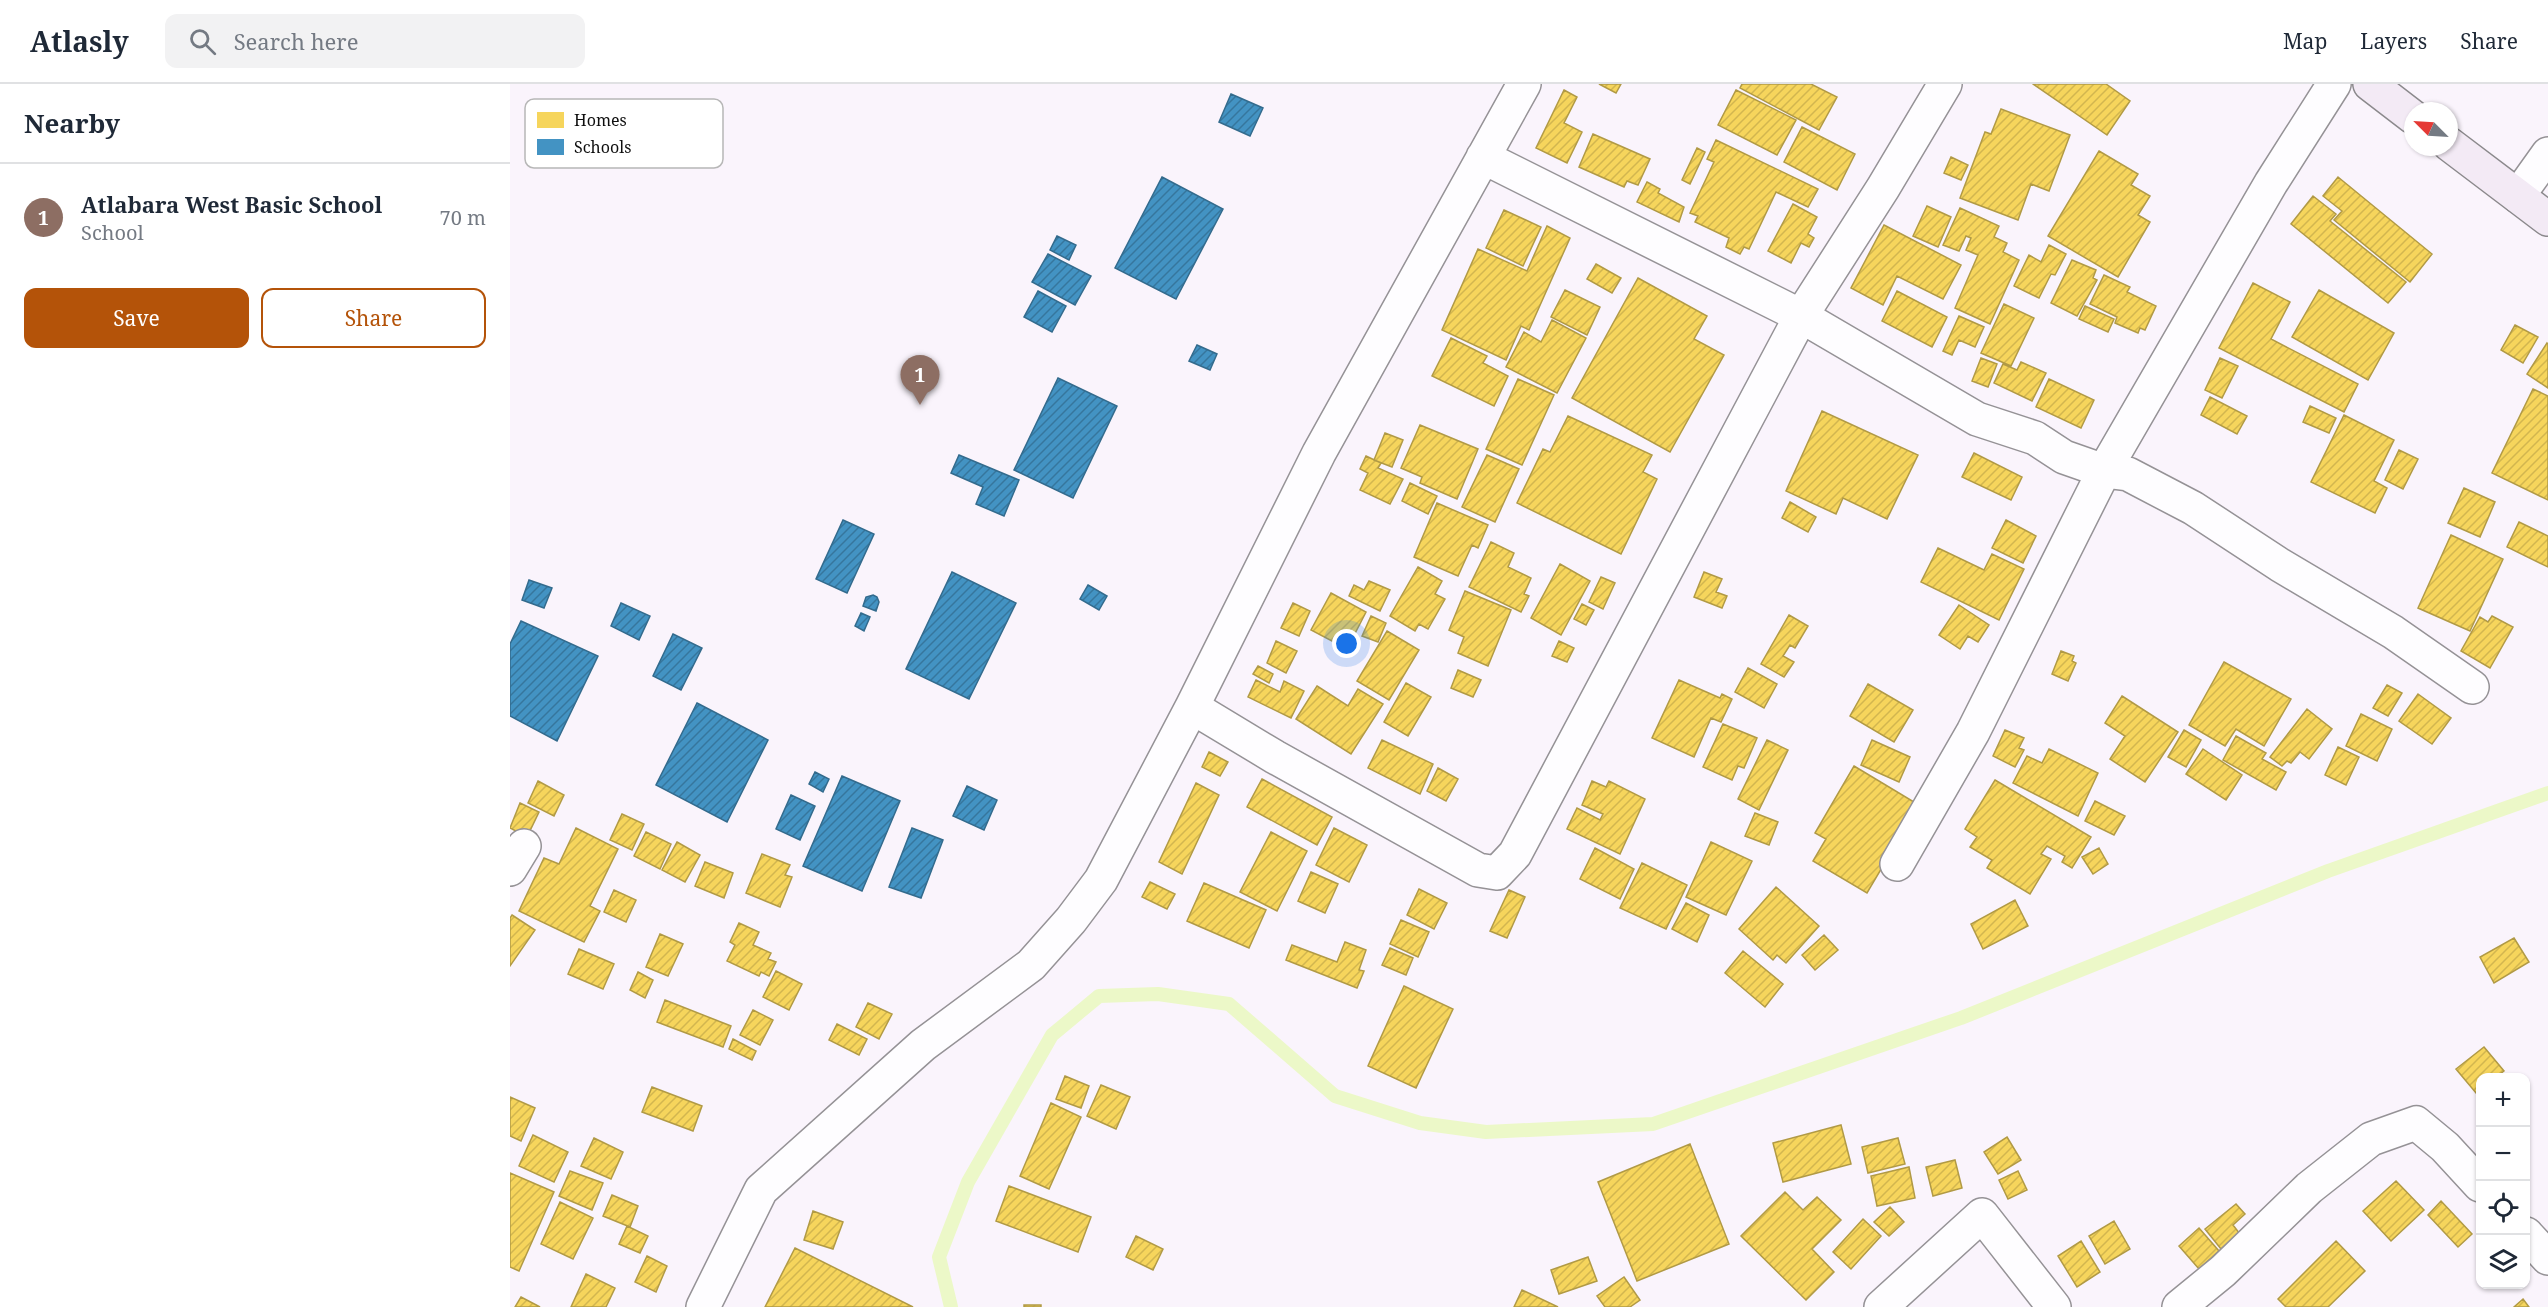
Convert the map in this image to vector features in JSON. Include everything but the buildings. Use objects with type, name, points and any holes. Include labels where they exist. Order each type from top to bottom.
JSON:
[{"type":"main road","points":[[2370,84],[2404,110]]},
{"type":"main road","points":[[2458,151],[2548,219]]},
{"type":"street","points":[[703,1307],[761,1190],[923,1045],[1031,965],[1071,920],[1101,880],[1192,707],[1319,453],[1524,84]]},
{"type":"street","points":[[1192,707],[1275,757],[1478,870],[1497,873],[1515,854],[1801,316],[1883,189],[1945,84]]},
{"type":"street","points":[[1898,864],[1974,732],[2104,471],[2271,183],[2334,84]]},
{"type":"street","points":[[2518,196],[2548,154]]},
{"type":"street","points":[[1484,157],[1801,316],[1977,419],[2035,438],[2064,457],[2104,471],[2128,474],[2193,508],[2280,565],[2393,632],[2472,687]]},
{"type":"street","points":[[2179,1307],[2223,1271],[2309,1188],[2371,1139],[2416,1123],[2445,1147],[2477,1181]]},
{"type":"street","points":[[1881,1307],[1982,1215],[2054,1307]]},
{"type":"street","points":[[2527,1235],[2548,1258]]},
{"type":"waterway","points":[[951,1307],[939,1257],[968,1182],[1052,1035],[1099,996],[1158,994],[1229,1004],[1335,1096],[1420,1123],[1486,1132],[1653,1124],[1961,1018],[2328,871],[2548,793]]},
{"type":"place","name":"Atlabara West Basic School","points":[[920,405]]}]
